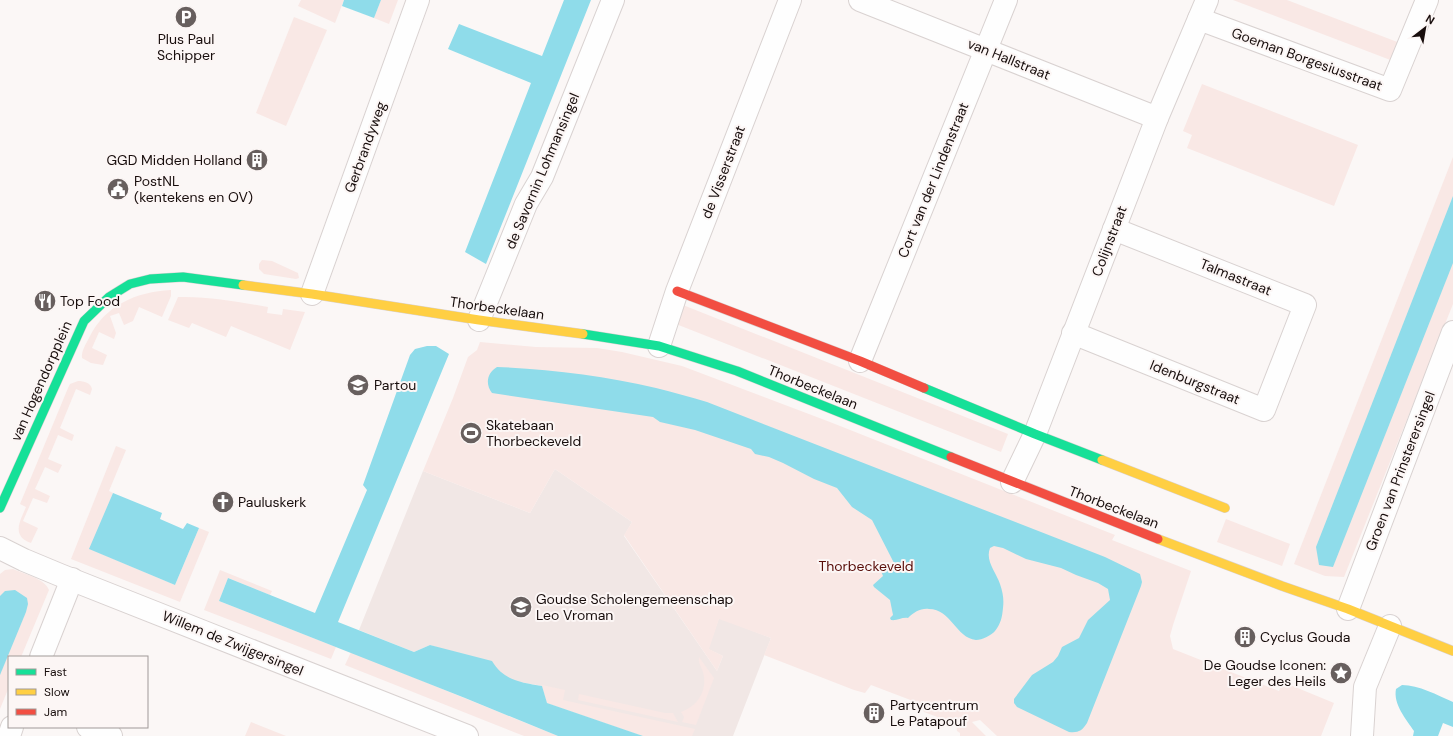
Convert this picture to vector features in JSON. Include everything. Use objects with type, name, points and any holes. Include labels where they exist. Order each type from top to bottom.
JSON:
[{"type":"main road","name":"Thorbeckelaan","points":[[130,284],[150,279],[183,277],[312,294],[659,346],[737,371],[1012,482],[1253,575],[1348,609],[1453,651]]},
{"type":"main road","name":"van Hogendorpplein","points":[[0,508],[84,321],[109,297],[130,284]]},
{"type":"main road","points":[[677,291],[860,361],[1035,434],[1225,508]]},
{"type":"street","name":"Gerbrandyweg","points":[[312,294],[418,0]]},
{"type":"street","name":"de Savornin Lohmansingel","points":[[479,320],[526,204],[542,177],[613,0]]},
{"type":"street","name":"de Visserstraat","points":[[659,346],[677,291],[790,0]]},
{"type":"street","name":"van Hallstraat","points":[[860,0],[1157,118]]},
{"type":"street","name":"Cort van der Lindenstraat","points":[[860,361],[1006,0]]},
{"type":"street","name":"Goeman Borgesiusstraat","points":[[1203,10],[1390,90],[1427,0]]},
{"type":"street","name":"Colijnstraat","points":[[1012,482],[1035,434],[1157,118],[1203,10]]},
{"type":"street","name":"Talmastraat","points":[[1114,229],[1305,305],[1284,357]]},
{"type":"street","name":"Groen van Prinsterersingel","points":[[1348,609],[1453,332]]},
{"type":"street","name":"Idenburgstraat","points":[[1073,333],[1264,410],[1284,357]]},
{"type":"street","name":"Willem de Zwijgersingel","points":[[0,548],[24,560],[467,736]]},
{"type":"street","points":[[41,656],[72,579]]},
{"type":"street","points":[[1362,736],[1365,687],[1390,626]]},
{"type":"street","points":[[91,728],[111,736]]},
{"type":"shaded area","name":"Goudse Scholengemeenschap Leo Vroman","points":[[555,469],[632,522],[624,536],[717,671],[723,656],[708,649],[719,618],[771,638],[733,736],[643,736],[547,703],[542,686],[514,681],[505,677],[495,667],[430,645],[414,652],[359,630],[423,471],[530,513]]},
{"type":"green space","points":[[301,0],[344,0],[335,23],[298,6]]},
{"type":"green space","points":[[381,0],[398,0],[389,24],[374,18]]},
{"type":"green space","points":[[1233,0],[1287,0],[1400,43],[1393,61]]},
{"type":"green space","points":[[294,17],[327,30],[286,126],[256,113]]},
{"type":"green space","points":[[1202,84],[1358,145],[1334,206],[1187,148],[1192,135],[1183,131]]},
{"type":"green space","points":[[1453,157],[1453,304],[1344,577],[1325,576],[1294,564]]},
{"type":"green space","points":[[262,260],[272,261],[298,273],[299,278],[296,279],[264,274],[259,269],[259,264]]},
{"type":"green space","points":[[171,290],[171,296],[162,317],[139,307],[133,321],[124,325],[119,313],[110,316],[116,333],[114,339],[99,332],[92,348],[107,355],[103,365],[91,363],[82,358],[84,348],[96,327],[113,309],[134,297],[158,291]]},
{"type":"green space","points":[[178,297],[212,298],[235,301],[268,307],[267,313],[282,315],[283,309],[305,312],[290,350],[231,326],[226,337],[192,323],[189,328],[168,320]]},
{"type":"green space","points":[[683,305],[1008,434],[1001,452],[676,324]]},
{"type":"green space","name":"Thorbeckeveld","points":[[480,342],[536,347],[597,348],[622,352],[682,366],[830,422],[1115,535],[1112,540],[1191,571],[1170,636],[1173,649],[1279,691],[1283,682],[1334,703],[1321,736],[997,736],[980,720],[972,722],[986,736],[960,736],[960,733],[957,731],[956,724],[924,712],[921,704],[871,685],[865,693],[854,690],[764,655],[771,638],[719,619],[709,649],[723,656],[717,671],[624,535],[632,522],[555,469],[530,513],[423,471],[468,357],[477,350]]},
{"type":"green space","points":[[78,381],[87,383],[92,389],[90,395],[76,389],[60,428],[74,435],[72,441],[58,435],[48,459],[62,465],[58,473],[45,467],[35,489],[50,496],[47,503],[33,498],[23,521],[38,528],[31,543],[25,540],[19,532],[20,523],[26,507],[20,504],[68,388],[70,384]]},
{"type":"green space","points":[[116,446],[126,450],[109,491],[113,493],[90,549],[175,585],[199,528],[209,532],[180,602],[71,559]]},
{"type":"green space","points":[[1226,519],[1290,544],[1282,566],[1217,542]]},
{"type":"green space","points":[[13,569],[38,579],[43,582],[49,590],[21,656],[8,656],[8,689],[0,709],[0,574],[5,570]]},
{"type":"green space","points":[[220,570],[272,591],[270,595],[228,578],[219,601],[336,647],[331,659],[204,610]]},
{"type":"green space","points":[[351,652],[558,736],[524,736],[345,665]]},
{"type":"green space","points":[[699,657],[714,678],[696,725],[682,722],[684,717],[681,712],[692,706],[703,691],[704,679],[699,663]]},
{"type":"green space","points":[[542,685],[565,690],[563,700],[695,729],[692,736],[643,736],[547,703]]},
{"type":"green space","points":[[579,694],[665,713],[673,713],[678,722],[578,700]]},
{"type":"green space","points":[[251,722],[286,736],[245,736]]},
{"type":"water","points":[[344,0],[381,0],[374,18],[342,6]]},
{"type":"water","points":[[564,0],[591,0],[486,264],[465,252],[531,83],[448,49],[459,24],[542,56]]},
{"type":"water","points":[[1453,196],[1453,263],[1333,567],[1319,565],[1316,547]]},
{"type":"water","points":[[427,346],[436,346],[449,354],[338,622],[414,652],[430,645],[492,661],[502,673],[514,680],[542,686],[547,703],[643,736],[558,736],[219,601],[228,578],[315,613],[367,490],[363,485],[410,355],[415,349]]},
{"type":"water","points":[[497,367],[557,371],[597,377],[656,388],[707,402],[1105,557],[1140,574],[1142,582],[1141,586],[1087,723],[1080,731],[1069,732],[1017,707],[1014,703],[1014,699],[1032,675],[1053,662],[1058,656],[1062,647],[1079,638],[1088,620],[1110,600],[1108,589],[1098,583],[1061,568],[1026,559],[1003,548],[994,546],[990,548],[989,557],[1003,593],[1003,612],[997,628],[992,634],[978,640],[969,638],[963,634],[948,618],[937,610],[923,609],[908,618],[891,620],[890,618],[893,615],[890,600],[873,585],[883,576],[881,571],[884,568],[891,570],[894,567],[894,563],[872,520],[852,507],[837,488],[814,479],[769,457],[755,454],[751,449],[695,430],[660,422],[653,417],[492,393],[488,386],[488,379],[491,372]]},
{"type":"water","points":[[113,493],[162,513],[160,519],[183,529],[187,523],[199,528],[175,585],[89,549]]},
{"type":"water","points":[[15,590],[27,598],[28,604],[0,675],[0,596],[5,591]]},
{"type":"water","points":[[1402,685],[1408,685],[1421,689],[1453,702],[1453,727],[1443,723],[1438,736],[1413,736],[1414,731],[1398,706],[1396,700],[1396,689]]},
{"type":"traffic: fast","points":[[0,508],[84,321],[109,297],[130,284],[150,279],[183,277],[243,285]]},
{"type":"traffic: fast","points":[[583,334],[659,346],[737,371],[951,457]]},
{"type":"traffic: fast","points":[[924,388],[1102,460]]},
{"type":"traffic: slow","points":[[243,285],[583,334]]},
{"type":"traffic: slow","points":[[1102,460],[1225,508]]},
{"type":"traffic: slow","points":[[1158,539],[1282,586],[1348,609],[1453,651]]},
{"type":"traffic: jam","points":[[677,291],[860,361],[924,388]]},
{"type":"traffic: jam","points":[[951,457],[1158,539]]},
{"type":"place","name":"Plus Paul Schipper","points":[[186,17]]},
{"type":"place","name":"GGD Midden Holland","points":[[257,160]]},
{"type":"place","name":"PostNL (kentekens en OV)","points":[[118,189]]},
{"type":"place","name":"Top Food","points":[[45,301]]},
{"type":"place","name":"Partou","points":[[358,385]]},
{"type":"place","name":"Skatebaan Thorbeckeveld","points":[[471,433]]},
{"type":"place","name":"Pauluskerk","points":[[223,502]]},
{"type":"place","name":"Goudse Scholengemeenschap Leo Vroman","points":[[521,607]]},
{"type":"place","name":"Cyclus Gouda","points":[[1245,637]]},
{"type":"place","name":"De Goudse Iconen: Leger des Heils","points":[[1341,673]]},
{"type":"place","name":"Partycentrum Le Patapouf","points":[[874,713]]}]
